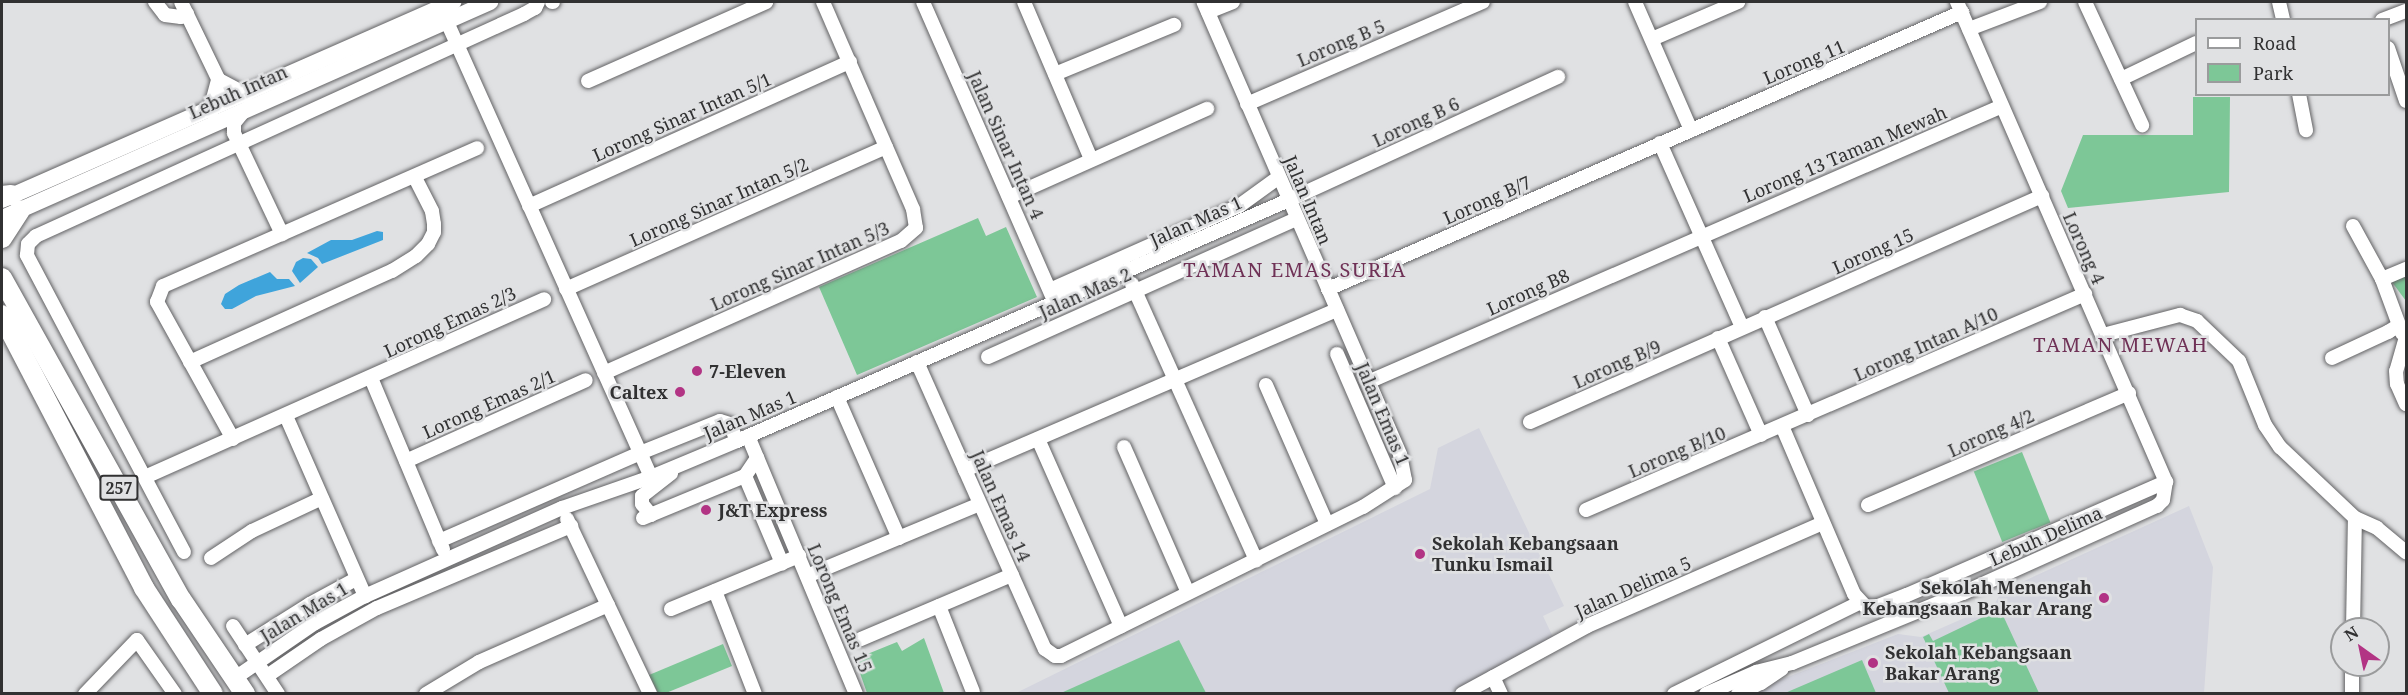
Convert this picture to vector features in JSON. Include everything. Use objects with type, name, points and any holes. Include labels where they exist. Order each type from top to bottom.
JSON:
[{"type":"highway","points":[[2,238],[8,200]]},
{"type":"highway","name":"257","points":[[2,278],[182,599],[240,686]]},
{"type":"highway","name":"257","points":[[2,315],[144,588],[213,693]]},
{"type":"main road","name":"Lebuh Intan","points":[[211,118],[229,102],[244,95],[447,10],[490,2]]},
{"type":"main road","name":"Lebuh Intan","points":[[2,218],[8,200],[211,118],[243,112],[447,10]]},
{"type":"main road","points":[[211,118],[219,81],[244,95]]},
{"type":"street","points":[[155,2],[165,15],[181,17],[184,8]]},
{"type":"street","points":[[184,552],[27,255],[28,244],[36,236],[237,138],[524,14],[535,8],[538,2]]},
{"type":"street","points":[[588,81],[766,2]]},
{"type":"street","name":"Lorong Sinar Intan 5/3","points":[[604,373],[911,235],[916,228],[913,209],[823,2]]},
{"type":"street","name":"Jalan Sinar Intan 4","points":[[924,2],[1053,296]]},
{"type":"street","points":[[1024,2],[1091,159]]},
{"type":"street","points":[[1205,7],[1233,2]]},
{"type":"street","name":"Lorong B 5","points":[[1247,104],[1483,2]]},
{"type":"street","points":[[1635,2],[1691,130]]},
{"type":"street","points":[[1652,39],[1738,2]]},
{"type":"street","points":[[1969,29],[2040,2]]},
{"type":"street","points":[[2085,2],[2142,125]]},
{"type":"street","points":[[2279,2],[2283,18]]},
{"type":"street","name":"Jalan Intan","points":[[1205,7],[1400,454],[1400,484]]},
{"type":"street","name":"Lorong 4","points":[[1960,7],[2166,482]]},
{"type":"street","name":"Lorong 11","points":[[1660,143],[1960,7]]},
{"type":"street","points":[[184,8],[229,102]]},
{"type":"street","points":[[447,10],[456,44],[651,477]]},
{"type":"street","points":[[2387,18],[2406,11]]},
{"type":"street","points":[[1055,74],[1174,25]]},
{"type":"street","points":[[2121,79],[2195,42]]},
{"type":"street","points":[[2390,54],[2406,101]]},
{"type":"street","name":"Lorong Sinar Intan 5/1","points":[[529,206],[850,62]]},
{"type":"street","name":"Lorong B 6","points":[[1288,200],[1558,77]]},
{"type":"street","points":[[2299,96],[2306,130]]},
{"type":"street","name":"Lorong 13 Taman Mewah","points":[[1702,236],[2002,106]]},
{"type":"street","points":[[1009,197],[1206,109]]},
{"type":"street","points":[[243,112],[234,123],[237,138],[282,234]]},
{"type":"street","points":[[211,118],[237,138]]},
{"type":"street","points":[[1660,143],[1742,327]]},
{"type":"street","name":"Lorong B/7","points":[[1328,289],[1660,143]]},
{"type":"street","name":"Lorong Sinar Intan 5/2","points":[[566,289],[886,147]]},
{"type":"street","points":[[233,439],[157,302],[163,286],[477,148]]},
{"type":"street","points":[[190,362],[392,271],[416,256],[428,244],[434,232],[432,211],[415,177]]},
{"type":"street","points":[[1053,296],[1239,206],[1279,177]]},
{"type":"street","name":"Lorong 15","points":[[1718,338],[2042,196]]},
{"type":"street","name":"Jalan Mas 1","points":[[240,686],[257,662],[315,623],[365,596],[562,508],[651,477],[742,439],[917,362],[1053,296],[1126,271],[1288,200]]},
{"type":"street","name":"Jalan Mas 2","points":[[988,357],[1297,219]]},
{"type":"street","points":[[2353,226],[2382,279],[2406,338],[2396,371],[2397,384],[2406,404]]},
{"type":"street","name":"Lorong B8","points":[[1368,382],[1702,236]]},
{"type":"street","points":[[2382,279],[2406,269]]},
{"type":"street","points":[[1126,271],[1256,560]]},
{"type":"street","name":"Lorong Intan A/10","points":[[1782,426],[2085,294]]},
{"type":"street","name":"Lorong Emas 2/3","points":[[145,477],[371,378],[544,298]]},
{"type":"street","points":[[965,470],[1337,310]]},
{"type":"street","points":[[2103,335],[2180,315],[2197,321],[2239,361],[2265,425],[2280,447],[2355,518],[2377,528],[2406,552]]},
{"type":"street","points":[[1765,317],[1808,415]]},
{"type":"street","points":[[2332,358],[2399,325]]},
{"type":"street","points":[[1718,338],[1761,435]]},
{"type":"street","name":"Lorong B/9","points":[[1530,422],[1718,338]]},
{"type":"street","name":"Jalan Emas 1","points":[[1337,354],[1400,484]]},
{"type":"street","name":"Jalan Emas 14","points":[[917,362],[1045,649],[1055,656],[1061,656],[1121,626]]},
{"type":"street","points":[[371,378],[447,560]]},
{"type":"street","name":"Lorong Emas 2/1","points":[[406,461],[586,380]]},
{"type":"street","points":[[1266,386],[1327,524]]},
{"type":"street","name":"Lorong 4/2","points":[[1868,505],[2129,393]]},
{"type":"street","points":[[837,397],[899,538]]},
{"type":"street","points":[[286,416],[365,596]]},
{"type":"street","points":[[440,541],[640,453],[720,421],[730,424],[742,439]]},
{"type":"street","points":[[1782,426],[1859,603]]},
{"type":"street","name":"Lorong B/10","points":[[1586,510],[1782,426]]},
{"type":"street","name":"Lorong Emas 15","points":[[742,439],[757,458],[856,693]]},
{"type":"street","points":[[1038,439],[1121,626],[1327,524],[1400,484]]},
{"type":"street","points":[[1124,447],[1188,593]]},
{"type":"street","points":[[682,464],[642,496],[642,504],[647,516],[745,476],[757,458],[741,450],[714,450]]},
{"type":"street","points":[[745,476],[782,563]]},
{"type":"street","points":[[1674,693],[1859,603],[1873,608],[2166,482]]},
{"type":"street","name":"Lebuh Delima","points":[[1706,693],[1761,683],[1792,663],[1970,590],[2157,506],[2163,500],[2166,482]]},
{"type":"street","points":[[211,558],[252,531],[322,498]]},
{"type":"street","points":[[807,576],[980,504]]},
{"type":"street","points":[[562,508],[646,692]]},
{"type":"street","points":[[2353,617],[2355,518]]},
{"type":"street","name":"Jalan Delima 5","points":[[1462,693],[1587,626],[1823,523]]},
{"type":"street","points":[[267,676],[321,639],[368,612],[570,526]]},
{"type":"street","points":[[671,609],[799,556]]},
{"type":"street","points":[[861,639],[1012,575]]},
{"type":"street","points":[[245,645],[310,604],[356,579]]},
{"type":"street","points":[[715,591],[755,693]]},
{"type":"street","points":[[426,693],[479,662],[608,605]]},
{"type":"street","points":[[939,606],[974,692]]},
{"type":"street","points":[[233,626],[278,693]]},
{"type":"street","points":[[85,693],[135,641],[139,641],[175,693]]},
{"type":"street","points":[[1493,677],[1501,693]]},
{"type":"street","points":[[2352,677],[2352,693]]},
{"type":"shaded area","name":"Sekolah Kebangsaan Tunku Ismail","points":[[1479,428],[1564,606],[1543,616],[1553,637],[1451,693],[1014,694],[1430,489],[1438,448]]},
{"type":"shaded area","name":"Sekolah Menengah Kebangsaan Bakar Arang","points":[[2189,506],[2213,567],[2204,693],[1753,694],[1752,691],[1898,634],[1921,637],[1994,605],[2002,591]]},
{"type":"green space","points":[[2193,97],[2230,97],[2229,192],[2068,208],[2061,191],[2083,135],[2193,135]]},
{"type":"green space","points":[[978,218],[986,236],[1006,227],[1037,297],[857,375],[819,287]]},
{"type":"green space","points":[[2406,276],[2406,301],[2392,282]]},
{"type":"green space","points":[[2022,452],[2050,522],[2002,542],[1974,471]]},
{"type":"green space","points":[[2000,609],[2039,693],[1949,693],[1923,637],[1929,634],[1933,641]]},
{"type":"green space","points":[[924,638],[944,693],[867,693],[855,659],[897,642],[902,651]]},
{"type":"green space","points":[[1179,640],[1206,693],[1061,693]]},
{"type":"green space","points":[[723,644],[732,666],[666,693],[658,693],[649,675]]},
{"type":"green space","points":[[1862,660],[1876,693],[1785,693]]},
{"type":"water","points":[[377,231],[383,232],[383,240],[322,264],[318,258],[307,253],[331,240],[352,240]]},
{"type":"water","points":[[303,258],[311,259],[318,267],[300,283],[292,271],[296,262]]},
{"type":"water","points":[[270,272],[277,279],[289,279],[295,286],[256,296],[232,309],[225,309],[221,304],[225,294],[239,285]]},
{"type":"place","name":"7-Eleven","points":[[697,371]]},
{"type":"place","name":"Caltex","points":[[680,392]]},
{"type":"place","name":"J&T Express","points":[[706,510]]},
{"type":"place","name":"Sekolah Kebangsaan Tunku Ismail","points":[[1420,554]]},
{"type":"place","name":"Sekolah Menengah Kebangsaan Bakar Arang","points":[[2104,598]]},
{"type":"place","name":"Sekolah Kebangsaan Bakar Arang","points":[[1873,663]]},
{"type":"district","name":"TAMAN EMAS SURIA","points":[[1295,269]]},
{"type":"district","name":"TAMAN MEWAH","points":[[2121,344]]}]
